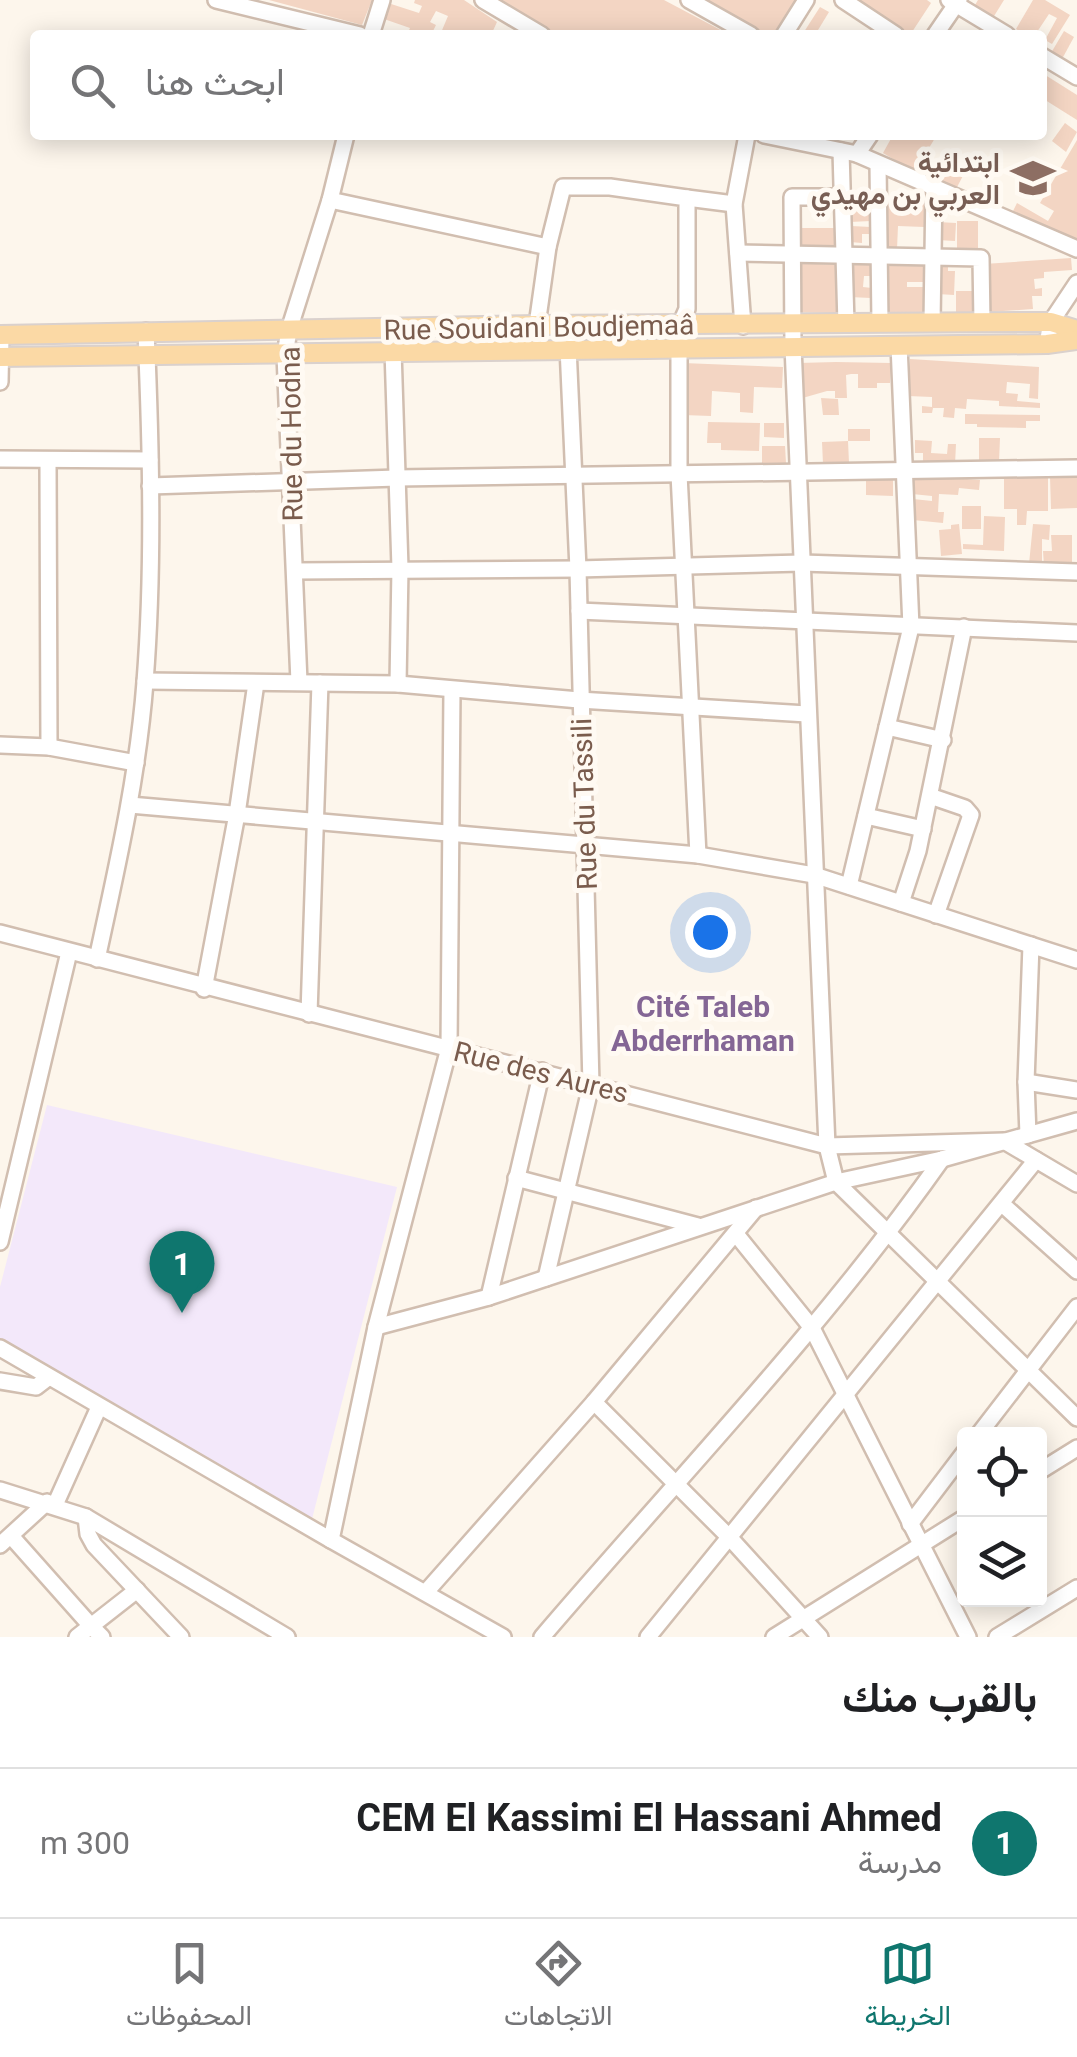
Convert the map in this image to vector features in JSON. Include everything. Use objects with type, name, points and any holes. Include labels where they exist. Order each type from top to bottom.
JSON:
[{"type":"main road","name":"Rue Souidani Boudjemaâ","points":[[0,335],[538,324],[1050,322],[1077,330]]},
{"type":"main road","name":"Rue Souidani Boudjemaâ","points":[[1,357],[1048,344],[1077,340]]},
{"type":"street","points":[[216,0],[339,30]]},
{"type":"street","points":[[373,30],[382,0]]},
{"type":"street","points":[[483,0],[534,30]]},
{"type":"street","points":[[689,0],[743,30]]},
{"type":"street","points":[[787,30],[806,0]]},
{"type":"street","points":[[844,0],[889,30]]},
{"type":"street","points":[[938,30],[954,2],[998,30]]},
{"type":"street","points":[[1047,59],[1077,77]]},
{"type":"street","name":"Rue du Hodna","points":[[298,682],[285,355],[345,140]]},
{"type":"street","points":[[744,326],[734,204],[746,140]]},
{"type":"street","points":[[788,140],[849,153],[1077,249]]},
{"type":"street","points":[[846,324],[843,197],[849,153],[864,140]]},
{"type":"street","points":[[878,164],[880,324]]},
{"type":"street","points":[[538,324],[548,247],[561,191],[568,185],[734,204]]},
{"type":"street","points":[[932,323],[934,188]]},
{"type":"street","points":[[843,197],[792,197],[793,346],[827,1146],[836,1182],[1077,1418]]},
{"type":"street","points":[[687,198],[687,310],[680,325],[678,348],[679,474],[698,855]]},
{"type":"street","points":[[330,200],[548,247]]},
{"type":"street","points":[[738,253],[981,258],[982,323]]},
{"type":"street","points":[[1048,344],[1050,322],[1077,283]]},
{"type":"street","name":"Rue du Tassili","points":[[546,1278],[591,1085],[587,847],[568,325]]},
{"type":"street","points":[[97,960],[130,805],[145,681],[150,486],[146,332]]},
{"type":"street","points":[[0,335],[0,382]]},
{"type":"street","points":[[849,886],[911,628],[900,346]]},
{"type":"street","points":[[392,350],[400,568],[398,684]]},
{"type":"street","points":[[0,460],[150,460]]},
{"type":"street","points":[[48,461],[49,748]]},
{"type":"street","points":[[150,486],[397,478],[1077,468]]},
{"type":"street","points":[[295,571],[578,569],[802,562],[1077,572]]},
{"type":"street","points":[[579,611],[1077,633]]},
{"type":"street","points":[[901,903],[923,829],[964,627]]},
{"type":"street","points":[[145,681],[398,684],[807,714]]},
{"type":"street","points":[[204,988],[237,814],[256,682]]},
{"type":"street","points":[[309,1014],[320,683]]},
{"type":"street","points":[[330,1540],[376,1327],[449,1048],[452,690]]},
{"type":"street","points":[[887,728],[943,740]]},
{"type":"street","points":[[0,745],[49,748],[136,762]]},
{"type":"street","points":[[930,796],[964,808],[971,815],[936,914]]},
{"type":"street","points":[[130,805],[698,855],[814,875],[1077,960]]},
{"type":"street","points":[[866,816],[923,829]]},
{"type":"street","name":"Rue des Aures","points":[[0,934],[827,1146],[1004,1141]]},
{"type":"street","points":[[1028,1134],[1031,946]]},
{"type":"street","points":[[0,1242],[69,952]]},
{"type":"street","points":[[488,1297],[542,1072]]},
{"type":"street","points":[[1026,1082],[1077,1090]]},
{"type":"street","points":[[376,1327],[488,1297],[836,1182],[942,1159],[1077,1122]]},
{"type":"street","points":[[1004,1141],[1077,1184]]},
{"type":"street","points":[[542,1637],[812,1328],[890,1234],[942,1159]]},
{"type":"street","points":[[648,1637],[1036,1160]]},
{"type":"street","points":[[516,1178],[698,1226]]},
{"type":"street","points":[[1002,1204],[1077,1271]]},
{"type":"street","points":[[426,1592],[594,1402],[757,1208]]},
{"type":"street","points":[[736,1234],[812,1328],[968,1637]]},
{"type":"street","points":[[984,1427],[1077,1307]]},
{"type":"street","points":[[0,1348],[503,1637]]},
{"type":"street","points":[[0,1381],[36,1387],[49,1377]]},
{"type":"street","points":[[594,1402],[730,1538],[820,1637]]},
{"type":"street","points":[[97,1631],[6,1540],[51,1504],[99,1407]]},
{"type":"street","points":[[1047,1467],[1077,1448]]},
{"type":"street","points":[[910,1524],[957,1462]]},
{"type":"street","points":[[0,1490],[86,1518],[288,1637]]},
{"type":"street","points":[[86,1518],[94,1546],[182,1637]]},
{"type":"street","points":[[774,1637],[957,1522]]},
{"type":"street","points":[[997,1637],[1077,1588]]},
{"type":"street","points":[[77,1637],[97,1631],[137,1590]]},
{"type":"shaded area","points":[[47,1105],[397,1187],[312,1519],[0,1340],[0,1287]]},
{"type":"building","points":[[269,0],[372,0],[362,25]]},
{"type":"building","points":[[464,0],[497,22],[493,30],[442,30],[448,16],[436,11],[430,22],[436,25],[434,30],[409,30],[384,19],[388,3],[419,13],[422,6],[414,3]]},
{"type":"building","points":[[496,0],[664,0],[721,30],[544,30]]},
{"type":"building","points":[[697,0],[797,0],[777,30],[756,30]]},
{"type":"building","points":[[851,0],[931,3],[913,30],[898,30]]},
{"type":"building","points":[[978,0],[1004,0],[991,21],[972,10]]},
{"type":"building","points":[[1033,0],[1045,0],[1070,15],[1052,44],[1047,36],[1057,18],[1049,14],[1038,30],[1016,29]]},
{"type":"building","points":[[820,7],[829,12],[818,30],[805,30]]},
{"type":"building","points":[[1064,31],[1074,37],[1062,59],[1051,53]]},
{"type":"building","points":[[1047,76],[1077,95],[1077,120],[1047,101]]},
{"type":"building","points":[[1065,123],[1077,132],[1066,152],[1052,141]]},
{"type":"building","points":[[890,140],[934,140],[923,158],[931,162],[923,177],[883,153]]},
{"type":"building","points":[[1077,140],[1077,240],[1012,213],[1017,203],[1048,221],[1054,211],[1040,203]]},
{"type":"building","points":[[941,156],[966,170],[956,189],[931,175]]},
{"type":"building","points":[[870,198],[871,221],[850,222],[848,199]]},
{"type":"building","points":[[885,199],[925,200],[924,227],[898,226],[897,249],[884,249]]},
{"type":"building","points":[[957,221],[978,221],[978,252],[957,252]]},
{"type":"building","points":[[938,222],[956,223],[955,241],[937,240]]},
{"type":"building","points":[[851,226],[871,227],[871,234],[862,234],[862,243],[850,242]]},
{"type":"building","points":[[797,228],[837,228],[837,248],[797,248]]},
{"type":"building","points":[[1071,258],[1072,270],[1044,272],[1044,278],[1034,279],[1035,289],[1042,288],[1042,296],[1032,296],[1033,309],[988,312],[984,264]]},
{"type":"building","points":[[852,260],[871,262],[870,276],[864,276],[863,287],[872,288],[871,298],[849,297]]},
{"type":"building","points":[[885,261],[924,262],[924,282],[907,282],[907,287],[925,287],[925,312],[884,312]]},
{"type":"building","points":[[938,262],[948,262],[948,271],[955,271],[954,295],[937,294]]},
{"type":"building","points":[[797,263],[838,265],[836,313],[799,312]]},
{"type":"building","points":[[956,291],[976,291],[976,313],[956,312]]},
{"type":"building","points":[[910,359],[1039,367],[1038,399],[1029,398],[1030,384],[1007,382],[1006,393],[1018,394],[1017,401],[1040,403],[1040,408],[999,406],[999,401],[967,399],[966,409],[955,408],[954,418],[943,417],[944,408],[922,413],[922,406],[932,407],[932,397],[908,396]]},
{"type":"building","points":[[683,363],[783,367],[782,388],[754,387],[753,413],[740,412],[740,393],[712,391],[711,416],[683,415]]},
{"type":"building","points":[[798,363],[891,363],[890,383],[858,388],[858,374],[851,374],[846,375],[847,398],[835,398],[835,391],[827,391],[799,399]]},
{"type":"building","points":[[821,398],[838,399],[839,415],[823,415]]},
{"type":"building","points":[[965,414],[1040,415],[1040,421],[1026,421],[1026,428],[977,427],[965,424]]},
{"type":"building","points":[[708,422],[760,423],[759,451],[721,450],[721,443],[707,443]]},
{"type":"building","points":[[764,423],[784,423],[784,438],[764,437]]},
{"type":"building","points":[[848,429],[870,429],[870,441],[848,441]]},
{"type":"building","points":[[979,438],[1000,438],[999,462],[979,461]]},
{"type":"building","points":[[915,440],[932,441],[931,453],[947,454],[948,444],[956,444],[955,465],[923,463],[923,453],[915,453]]},
{"type":"building","points":[[848,441],[849,463],[823,464],[822,442]]},
{"type":"building","points":[[762,446],[785,446],[786,463],[762,464]]},
{"type":"building","points":[[1004,474],[1048,476],[1048,511],[1027,511],[1026,525],[1017,525],[1017,509],[1004,509]]},
{"type":"building","points":[[913,475],[980,480],[979,490],[959,488],[958,495],[939,494],[938,512],[944,512],[943,523],[913,520],[913,499],[932,501],[932,496],[912,494]]},
{"type":"building","points":[[1050,477],[1077,477],[1077,508],[1051,509]]},
{"type":"building","points":[[866,480],[893,480],[893,496],[866,495]]},
{"type":"building","points":[[962,506],[981,506],[981,529],[962,529]]},
{"type":"building","points":[[984,516],[1005,517],[1004,551],[963,549],[963,544],[983,545]]},
{"type":"building","points":[[959,524],[962,554],[941,556],[939,530]]},
{"type":"building","points":[[1033,524],[1050,525],[1049,540],[1042,539],[1042,565],[1029,564]]},
{"type":"building","points":[[1051,535],[1072,535],[1072,565],[1044,566],[1043,551],[1052,551]]},
{"type":"place","name":"ابتدائية العربي بن مهيدي","points":[[1033,178]]},
{"type":"place","name":"CEM El Kassimi El Hassani Ahmed","points":[[182,1313]]},
{"type":"district","name":"Cité Taleb Abderrhaman","points":[[703,1024]]}]
